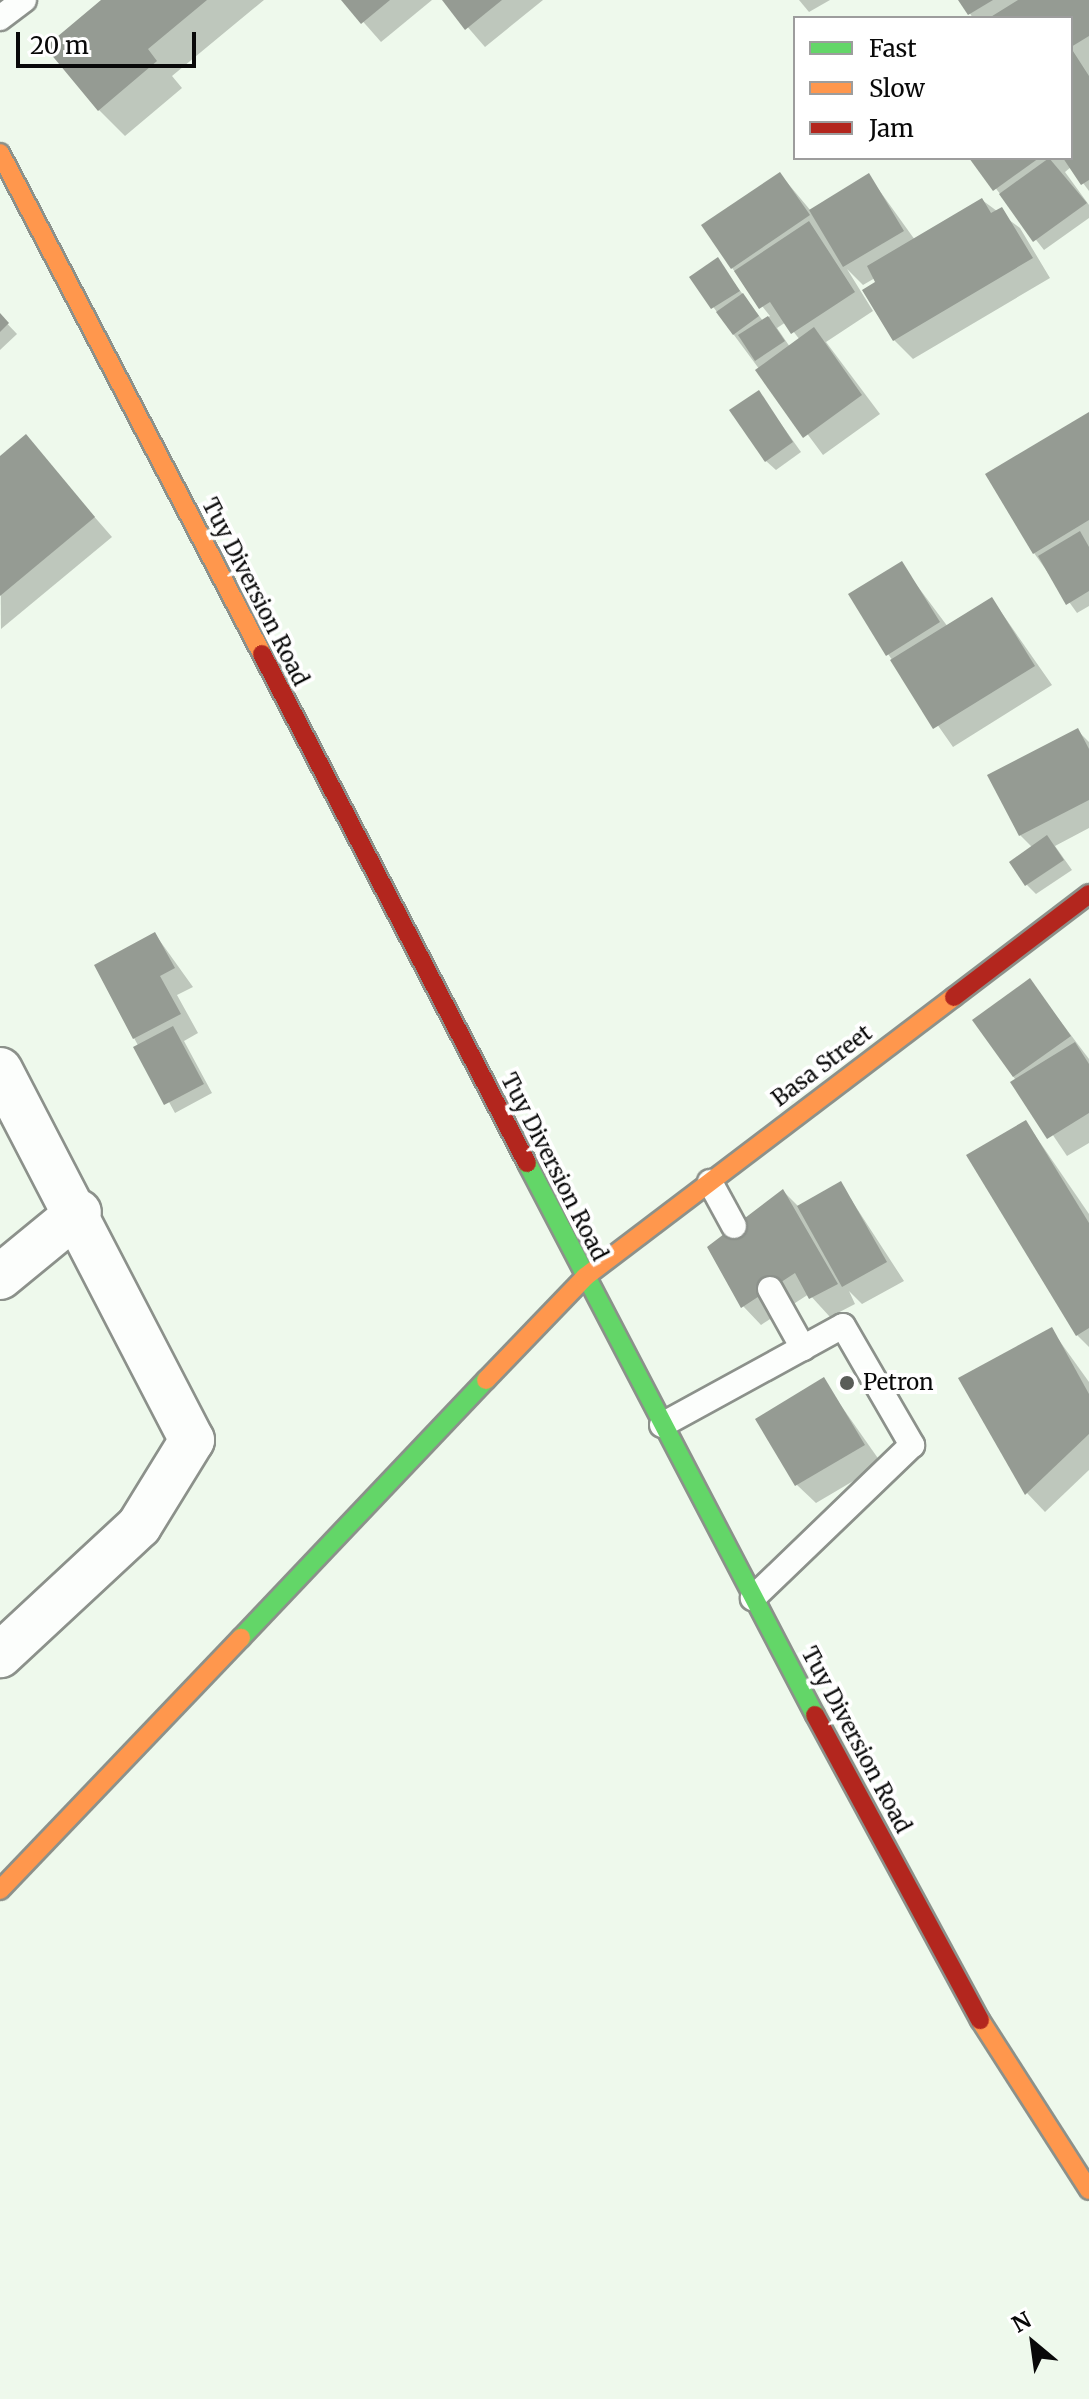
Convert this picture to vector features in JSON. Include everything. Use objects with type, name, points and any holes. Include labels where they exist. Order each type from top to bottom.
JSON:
[{"type":"main road","name":"Tuy Diversion Road","points":[[0,153],[753,1598],[1020,2091],[1089,2190]]},
{"type":"main road","name":"Basa Street","points":[[0,1890],[585,1277],[1089,894]]},
{"type":"street","points":[[0,1070],[79,1212],[192,1440],[139,1526],[0,1655]]},
{"type":"street","points":[[0,1277],[79,1212]]},
{"type":"lane","points":[[0,18],[24,0]]},
{"type":"lane","points":[[710,1182],[734,1226]]},
{"type":"lane","points":[[770,1289],[803,1348]]},
{"type":"lane","points":[[662,1425],[843,1326],[912,1445],[753,1598]]},
{"type":"building","points":[[101,0],[207,0],[148,49],[157,61],[98,111],[45,47]]},
{"type":"building","points":[[341,0],[390,0],[361,24]]},
{"type":"building","points":[[442,0],[502,0],[465,30]]},
{"type":"building","points":[[958,0],[993,0],[968,15]]},
{"type":"building","points":[[1018,0],[1089,0],[1089,36],[1073,46],[1073,16],[992,16]]},
{"type":"building","points":[[1073,51],[1089,76],[1089,180],[1081,185],[1064,160],[1073,160]]},
{"type":"building","points":[[970,160],[1036,160],[993,191]]},
{"type":"building","points":[[1046,160],[1051,160],[1087,203],[1033,242],[999,194]]},
{"type":"building","points":[[780,172],[810,215],[731,269],[701,225]]},
{"type":"building","points":[[869,173],[904,231],[843,267],[809,210]]},
{"type":"building","points":[[982,198],[991,213],[1002,207],[1033,258],[893,341],[862,290],[875,282],[867,266]]},
{"type":"building","points":[[809,221],[855,292],[791,334],[770,302],[759,309],[734,271]]},
{"type":"building","points":[[718,257],[740,291],[711,309],[689,277]]},
{"type":"building","points":[[743,293],[759,316],[733,335],[716,312]]},
{"type":"building","points":[[0,313],[9,323],[0,332]]},
{"type":"building","points":[[768,316],[785,341],[755,361],[738,335]]},
{"type":"building","points":[[814,327],[862,395],[803,438],[755,370]]},
{"type":"building","points":[[759,390],[793,442],[765,462],[729,410]]},
{"type":"building","points":[[1089,412],[1089,520],[1033,554],[985,474]]},
{"type":"building","points":[[26,434],[95,517],[0,596],[0,456]]},
{"type":"building","points":[[1080,531],[1089,547],[1089,591],[1066,605],[1038,556]]},
{"type":"building","points":[[902,561],[940,622],[886,656],[848,594]]},
{"type":"building","points":[[992,597],[1035,666],[933,729],[890,660]]},
{"type":"building","points":[[1078,728],[1089,749],[1089,800],[1019,836],[987,775]]},
{"type":"building","points":[[1047,835],[1064,860],[1025,886],[1009,862]]},
{"type":"building","points":[[155,932],[175,968],[160,976],[181,1014],[133,1039],[94,965]]},
{"type":"building","points":[[1030,978],[1071,1036],[1013,1077],[972,1020]]},
{"type":"building","points":[[173,1026],[204,1084],[164,1105],[133,1047]]},
{"type":"building","points":[[1075,1042],[1089,1064],[1089,1113],[1047,1139],[1010,1082]]},
{"type":"building","points":[[1026,1120],[1089,1223],[1089,1328],[1076,1336],[966,1155]]},
{"type":"building","points":[[841,1181],[887,1262],[842,1287],[797,1206]]},
{"type":"building","points":[[783,1189],[838,1284],[809,1299],[795,1273],[741,1308],[707,1247]]},
{"type":"building","points":[[1052,1327],[1089,1394],[1089,1434],[1025,1495],[958,1378]]},
{"type":"building","points":[[824,1377],[865,1445],[795,1486],[755,1419]]},
{"type":"traffic: fast","points":[[527,1163],[815,1715]]},
{"type":"traffic: fast","points":[[241,1638],[486,1380]]},
{"type":"traffic: slow","points":[[0,153],[262,654]]},
{"type":"traffic: slow","points":[[486,1380],[585,1277],[954,997]]},
{"type":"traffic: slow","points":[[0,1890],[241,1638]]},
{"type":"traffic: slow","points":[[980,2020],[1089,2190]]},
{"type":"traffic: jam","points":[[262,654],[527,1163]]},
{"type":"traffic: jam","points":[[954,997],[1089,894]]},
{"type":"traffic: jam","points":[[815,1715],[980,2020]]},
{"type":"place","name":"Petron","points":[[847,1383]]}]
